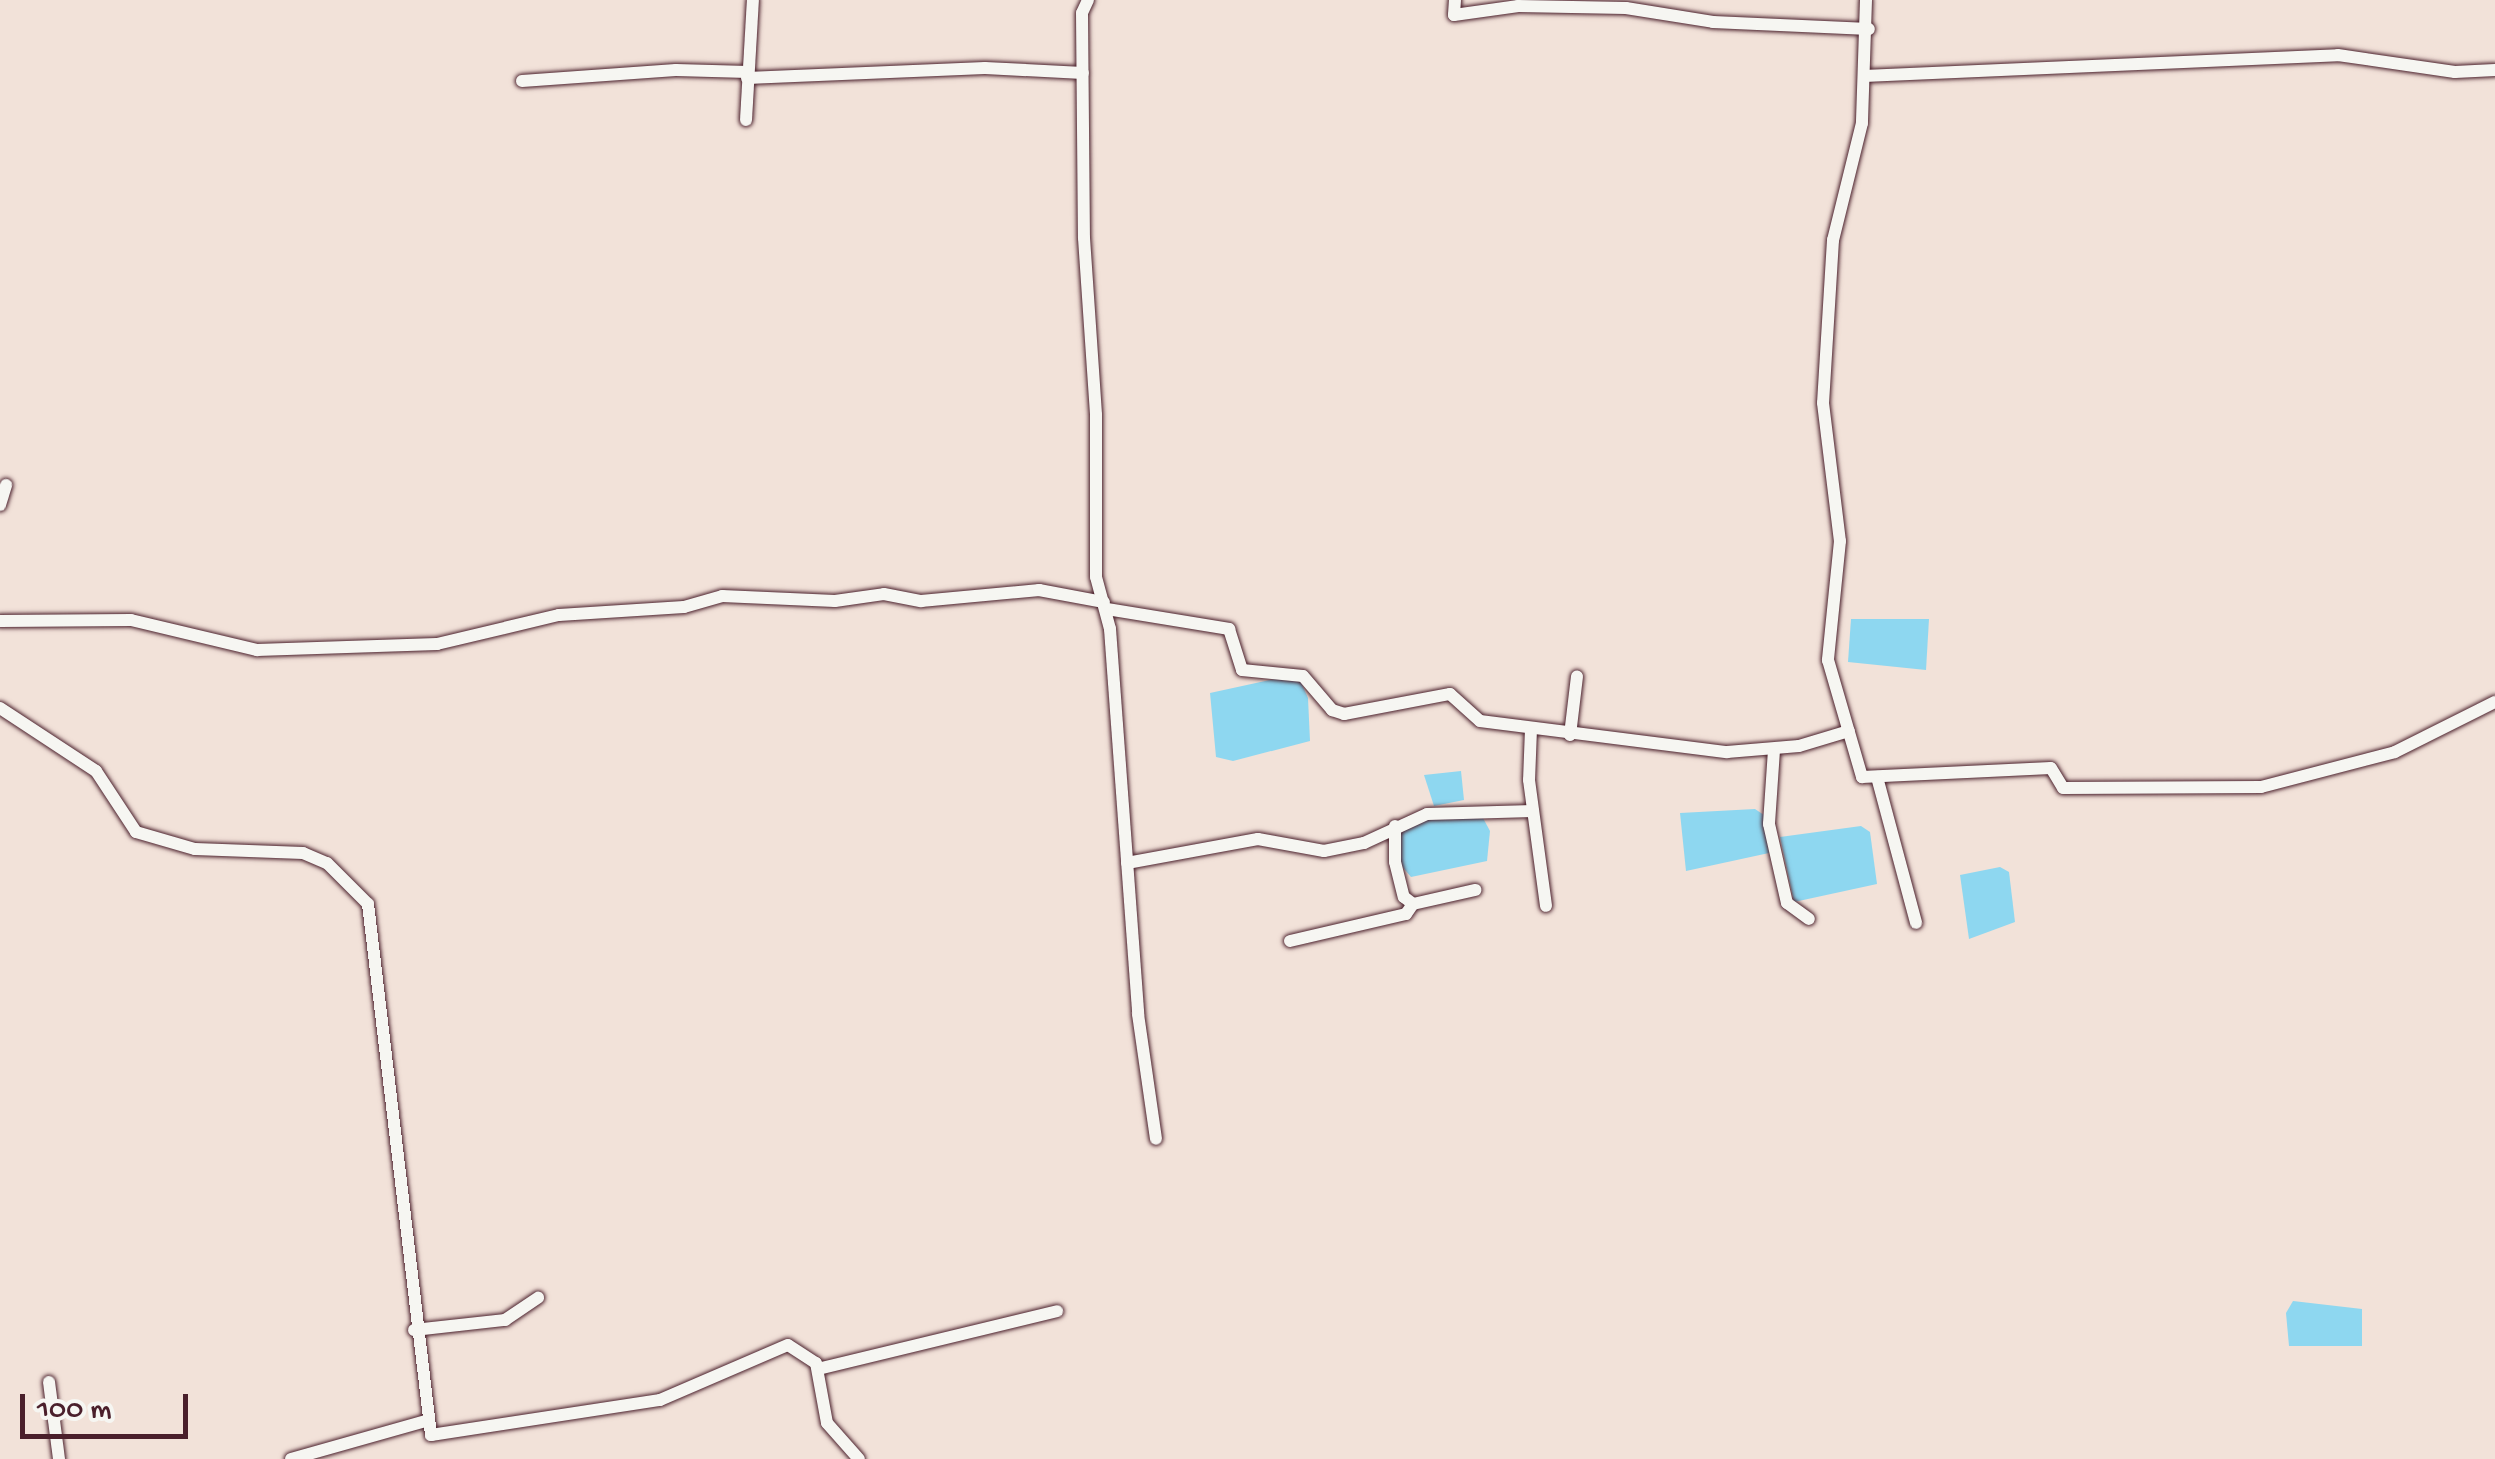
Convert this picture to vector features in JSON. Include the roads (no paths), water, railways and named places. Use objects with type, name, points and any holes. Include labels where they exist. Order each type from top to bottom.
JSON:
[{"type":"street","points":[[746,120],[753,0]]},
{"type":"street","points":[[1088,0],[1083,74],[1096,577],[1105,606],[1156,1139]]},
{"type":"street","points":[[1455,0],[1454,15],[1518,6],[1626,8],[1713,22],[1866,28]]},
{"type":"street","points":[[1866,0],[1862,123],[1833,240],[1823,403],[1840,542],[1828,660],[1862,777],[2051,768],[2063,788],[2261,786],[2396,752],[2495,702]]},
{"type":"street","points":[[1864,76],[2338,55],[2454,72],[2495,70]]},
{"type":"street","points":[[522,81],[676,70],[748,75],[985,68],[1083,74]]},
{"type":"street","points":[[0,505],[6,484]]},
{"type":"street","points":[[0,620],[130,620],[257,650],[438,644],[559,615],[684,606],[722,596],[834,601],[884,594],[921,602],[1039,590],[1229,628],[1242,670],[1303,676],[1332,710],[1344,714],[1450,694],[1473,719],[1570,735],[1727,752],[1774,750],[1849,732]]},
{"type":"street","points":[[1570,735],[1577,676]]},
{"type":"street","points":[[0,708],[96,771],[136,832],[195,849],[303,853],[327,863],[368,904],[425,1422],[437,1438],[478,1424],[622,1409],[697,1389],[780,1345],[808,1354],[818,1369],[827,1424],[858,1459]]},
{"type":"street","points":[[1531,729],[1533,810],[1546,906]]},
{"type":"street","points":[[1774,750],[1770,824],[1786,903],[1809,920]]},
{"type":"street","points":[[1877,777],[1916,923]]},
{"type":"street","points":[[1127,863],[1258,839],[1324,851],[1364,842],[1395,826],[1440,812],[1533,810]]},
{"type":"street","points":[[1395,826],[1395,862],[1412,904]]},
{"type":"street","points":[[1290,940],[1406,914],[1412,904],[1475,890]]},
{"type":"street","points":[[414,1330],[504,1320],[538,1298]]},
{"type":"street","points":[[818,1369],[1057,1311]]},
{"type":"street","points":[[49,1382],[59,1459]]},
{"type":"street","points":[[291,1459],[425,1422]]},
{"type":"water","points":[[1851,619],[1929,619],[1926,670],[1848,662]]},
{"type":"water","points":[[1284,677],[1300,680],[1308,698],[1310,741],[1233,761],[1216,757],[1210,693]]},
{"type":"water","points":[[1461,771],[1464,800],[1434,806],[1424,775]]},
{"type":"water","points":[[1755,809],[1764,815],[1769,853],[1686,871],[1680,813]]},
{"type":"water","points":[[1438,815],[1483,818],[1490,831],[1487,861],[1411,877],[1400,864],[1400,825]]},
{"type":"water","points":[[1861,826],[1870,832],[1877,884],[1794,902],[1780,837]]},
{"type":"water","points":[[2000,867],[2009,872],[2015,922],[1969,939],[1960,875]]},
{"type":"water","points":[[2293,1301],[2362,1309],[2362,1346],[2289,1346],[2286,1313]]}]
